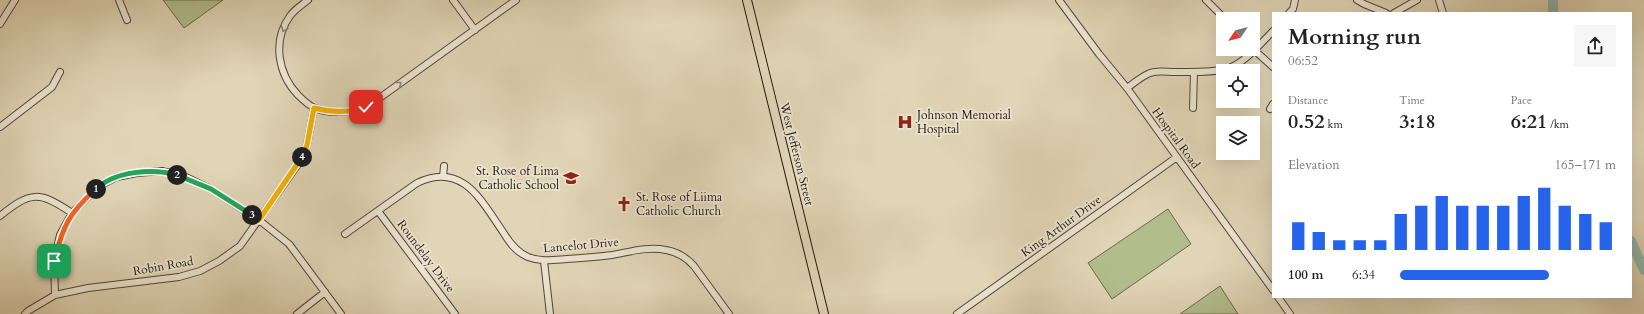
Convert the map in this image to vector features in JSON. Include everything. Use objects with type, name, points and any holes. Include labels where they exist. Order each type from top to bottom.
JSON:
[{"type":"main road","name":"West Jefferson Street","points":[[747,0],[824,314]]},
{"type":"street","points":[[0,24],[15,0]]},
{"type":"street","points":[[119,0],[127,20]]},
{"type":"street","points":[[308,0],[298,7],[290,17],[280,40],[280,66],[285,78],[303,100],[314,108],[336,112],[347,112],[366,107],[516,0]]},
{"type":"street","points":[[453,0],[474,30]]},
{"type":"street","name":"Hospital Road","points":[[1059,0],[1099,54],[1127,88],[1272,289]]},
{"type":"street","points":[[1206,0],[1218,12]]},
{"type":"street","points":[[1291,12],[1295,0]]},
{"type":"street","points":[[1358,0],[1384,12]]},
{"type":"street","points":[[1396,12],[1417,0]]},
{"type":"street","points":[[1439,0],[1443,12]]},
{"type":"street","points":[[1260,43],[1272,31]]},
{"type":"street","points":[[1127,88],[1150,73],[1226,70],[1233,67],[1246,56]]},
{"type":"street","points":[[1260,56],[1272,66]]},
{"type":"street","points":[[0,127],[52,87],[60,72]]},
{"type":"street","points":[[1193,108],[1194,72]]},
{"type":"street","name":"Robin Road","points":[[26,314],[28,311],[55,295],[88,288],[179,277],[200,271],[219,261],[240,246],[299,163],[307,145],[314,108]]},
{"type":"street","name":"King Arthur Drive","points":[[957,314],[1177,157]]},
{"type":"street","points":[[345,234],[417,183],[429,178],[442,176],[444,166]]},
{"type":"street","points":[[55,295],[54,261],[60,235],[72,213],[99,186],[117,176],[163,171],[186,177],[211,189],[259,220],[289,244],[341,314]]},
{"type":"street","name":"Lancelot Drive","points":[[442,176],[457,180],[468,186],[477,194],[512,245],[527,256],[544,261],[611,255],[650,249],[666,250],[679,254],[688,259],[729,314]]},
{"type":"street","points":[[0,216],[18,202],[28,197],[39,196],[56,202],[72,213]]},
{"type":"street","name":"Roundelay Drive","points":[[378,211],[455,314]]},
{"type":"street","points":[[544,261],[550,314]]},
{"type":"street","points":[[297,314],[325,292]]},
{"type":"street","points":[[1279,298],[1290,314]]},
{"type":"green space","points":[[163,0],[223,0],[184,28]]},
{"type":"green space","points":[[1168,209],[1191,244],[1112,299],[1088,263]]},
{"type":"green space","points":[[1220,286],[1238,314],[1180,314]]},
{"type":"waterway","points":[[1553,0],[1553,12]]},
{"type":"waterway","points":[[1632,243],[1644,270]]},
{"type":"place","name":"Johnson Memorial Hospital","points":[[905,122]]},
{"type":"place","name":"St. Rose of Lima Catholic School","points":[[571,178]]},
{"type":"place","name":"St. Rose of Liima Catholic Church","points":[[624,204]]},
{"type":"route","points":[[54,261],[60,235],[72,213],[99,186],[117,176],[163,171],[186,177],[211,189],[259,220],[299,163],[307,145],[314,108],[325,111],[347,112],[366,107]]}]
